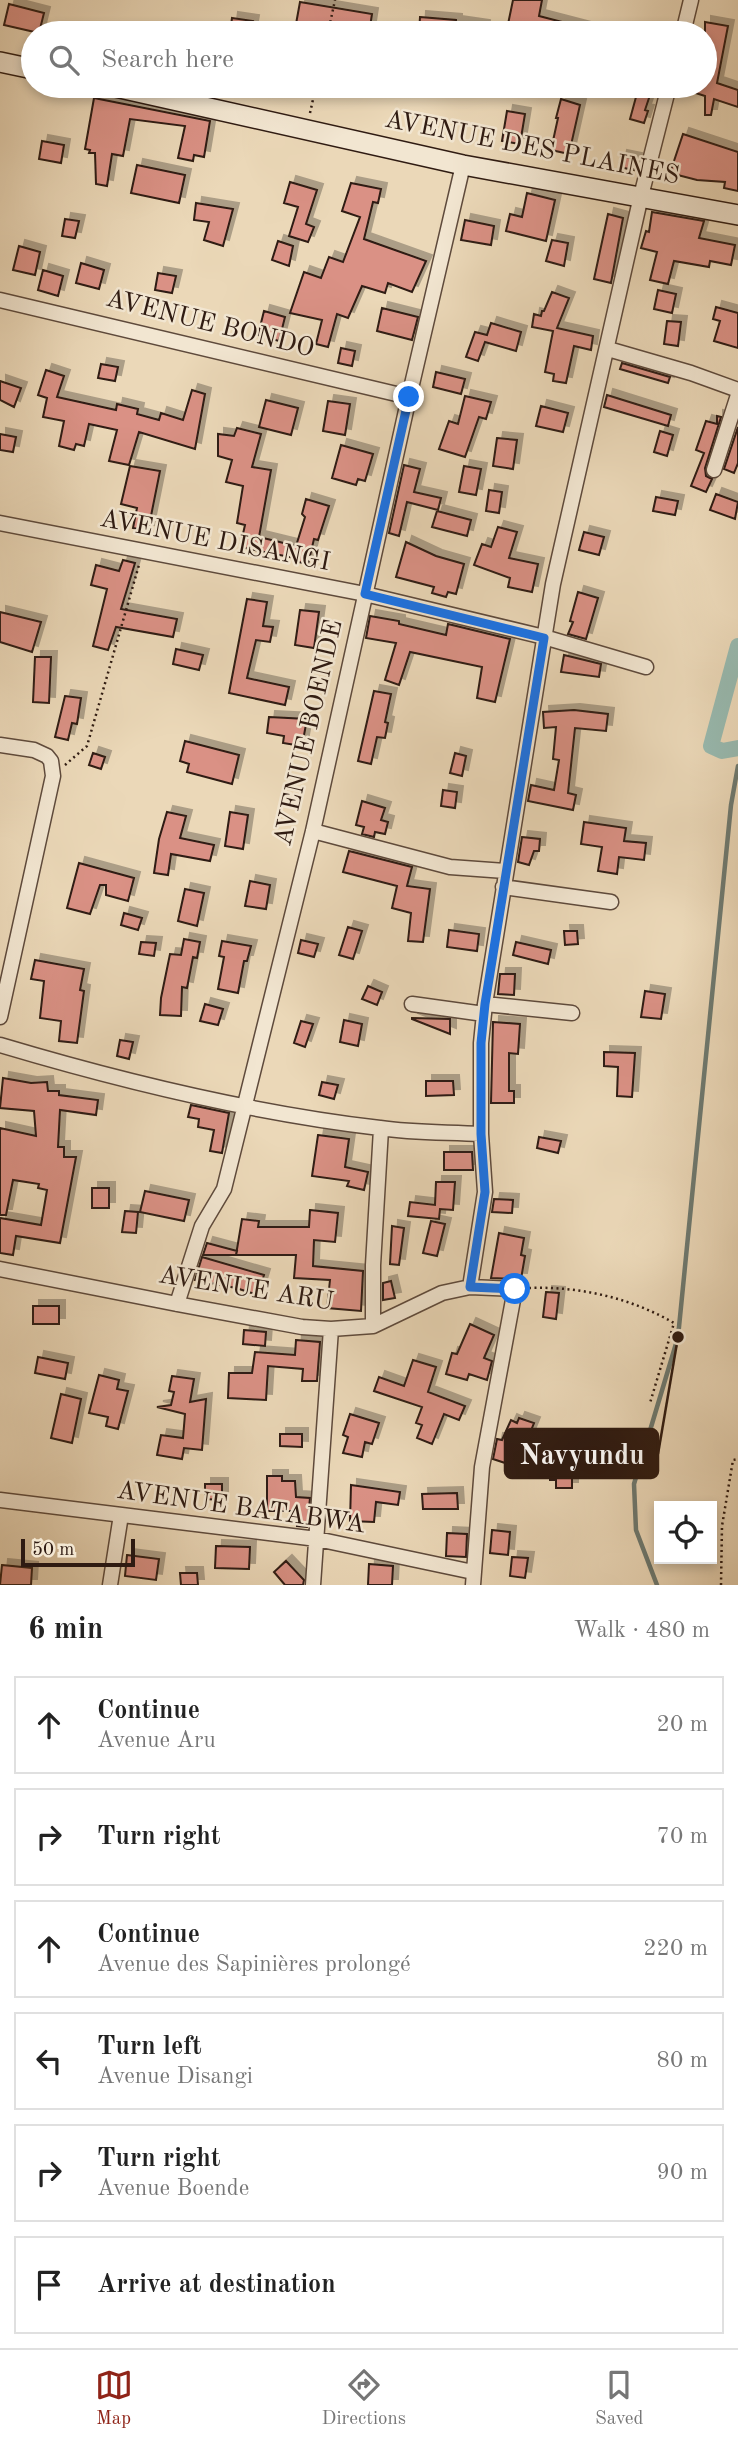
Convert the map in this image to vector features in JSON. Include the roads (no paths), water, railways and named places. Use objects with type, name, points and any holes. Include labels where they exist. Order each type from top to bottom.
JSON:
[{"type":"street","points":[[686,21],[691,0]]},
{"type":"street","points":[[0,62],[21,66]]},
{"type":"street","name":"AVENUE DES PLAINES","points":[[166,98],[463,165],[641,195],[738,215]]},
{"type":"street","points":[[470,1287],[485,1192],[481,1134],[481,1043],[505,871],[553,584],[641,195],[666,98]]},
{"type":"street","name":"AVENUE BOENDE","points":[[177,1304],[202,1226],[221,1197],[313,831],[463,165]]},
{"type":"street","name":"AVENUE BONDO","points":[[0,300],[409,397]]},
{"type":"street","points":[[608,349],[691,373],[738,392],[714,470]]},
{"type":"street","name":"AVENUE DISANGI","points":[[0,523],[365,594],[544,638],[646,667]]},
{"type":"street","points":[[0,745],[41,753],[51,761],[53,776],[0,1017]]},
{"type":"street","points":[[313,831],[450,867],[505,871]]},
{"type":"street","points":[[503,887],[611,902]]},
{"type":"street","points":[[412,1004],[572,1013]]},
{"type":"street","points":[[0,1045],[135,1082],[243,1106],[381,1129],[481,1134]]},
{"type":"street","points":[[373,1326],[373,1265],[381,1129]]},
{"type":"street","name":"AVENUE ARU","points":[[0,1269],[302,1327],[331,1329],[373,1326],[442,1293],[470,1287],[515,1289],[482,1467],[473,1579]]},
{"type":"street","points":[[313,1585],[331,1329]]},
{"type":"street","name":"AVENUE BATABWA","points":[[0,1500],[317,1539],[473,1579]]},
{"type":"street","points":[[110,1585],[121,1515]]},
{"type":"waterway","points":[[738,646],[711,746],[722,751],[738,748]]},
{"type":"waterway","points":[[657,1585],[636,1530],[634,1484],[678,1337],[731,805],[738,766]]},
{"type":"place","name":"Navyundu","points":[[678,1337]]}]
